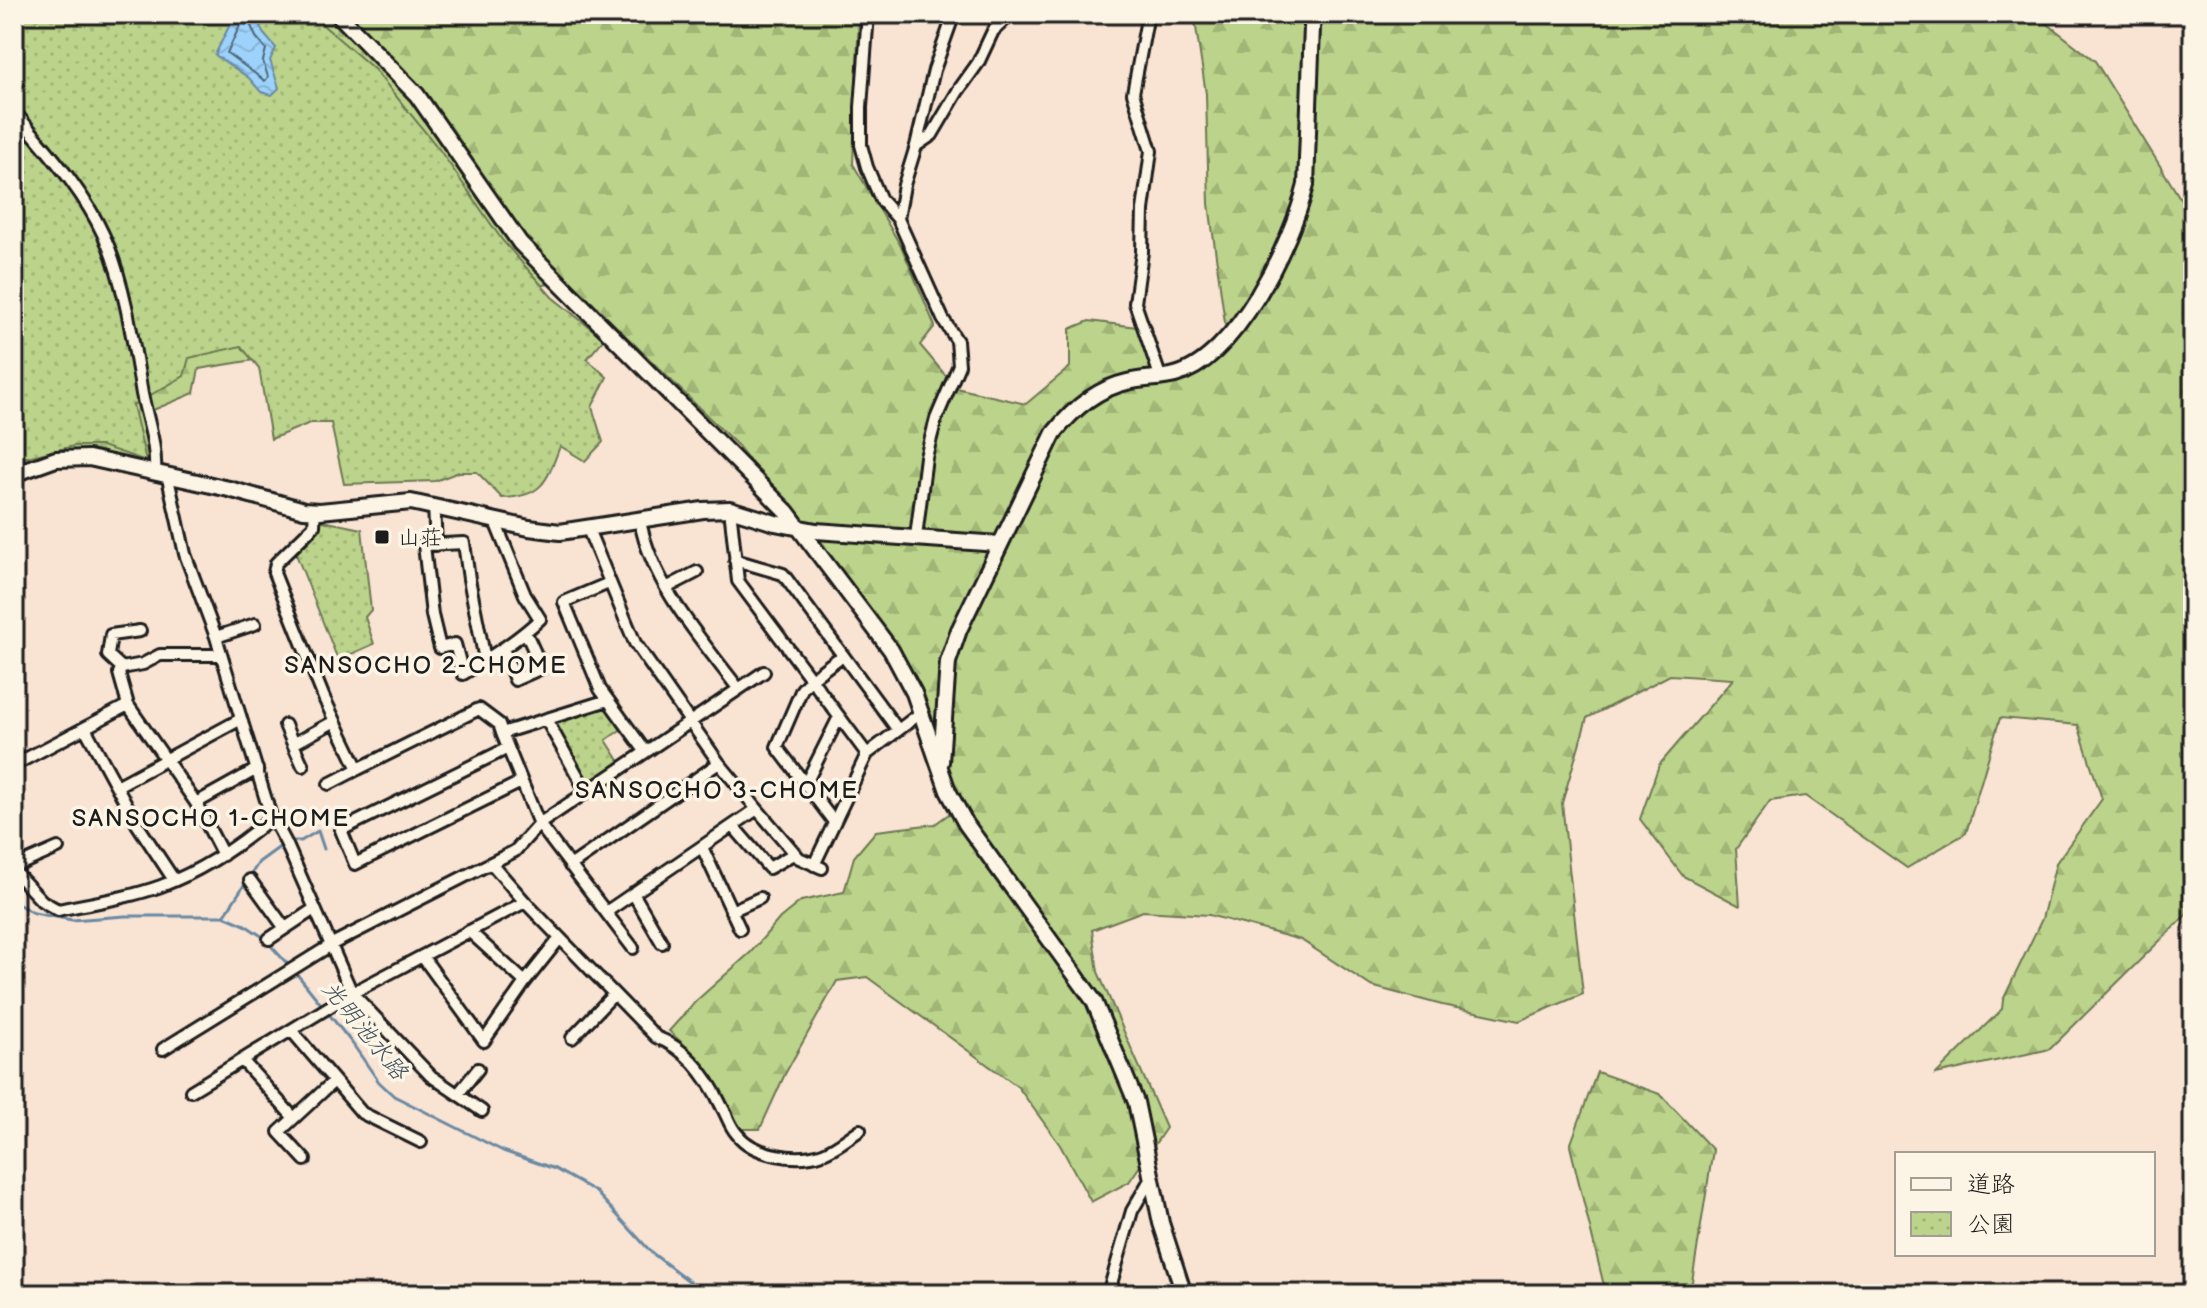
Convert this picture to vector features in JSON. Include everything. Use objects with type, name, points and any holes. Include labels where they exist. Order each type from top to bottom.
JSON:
[{"type":"street","points":[[338,14],[417,95],[520,243],[777,501],[891,650],[923,715],[948,791],[966,824],[1094,1001],[1136,1102],[1161,1223],[1184,1294]]},
{"type":"street","points":[[868,14],[861,145],[881,200],[898,219],[943,319],[957,341],[959,365],[936,419],[926,457],[916,537]]},
{"type":"street","points":[[898,219],[934,70],[954,14]]},
{"type":"street","points":[[916,146],[932,135],[978,63],[993,31],[1011,14]]},
{"type":"street","points":[[1148,14],[1133,93],[1151,151],[1135,303],[1160,376]]},
{"type":"street","points":[[941,766],[948,662],[959,630],[1041,457],[1070,413],[1090,397],[1123,382],[1175,375],[1203,363],[1228,338],[1284,251],[1306,185],[1315,14]]},
{"type":"street","points":[[14,111],[70,179],[106,241],[131,331],[154,447],[185,554],[216,637],[272,817],[352,993],[431,1076],[482,1111]]},
{"type":"street","points":[[14,474],[39,463],[74,457],[161,473],[315,510],[411,502],[560,532],[703,510],[730,509],[801,529],[999,544]]},
{"type":"street","points":[[434,506],[436,545]]},
{"type":"street","points":[[730,509],[738,581],[867,754]]},
{"type":"street","points":[[315,510],[314,526],[277,554],[274,573],[358,769]]},
{"type":"street","points":[[485,660],[464,543],[424,545],[432,615],[440,648],[455,644],[463,674],[485,660],[526,633],[540,619],[525,595],[494,519]]},
{"type":"street","points":[[640,521],[646,548],[681,612],[738,688]]},
{"type":"street","points":[[588,529],[635,643],[719,763],[795,853],[818,866],[834,822],[867,754],[918,715],[923,715]]},
{"type":"street","points":[[735,560],[783,574],[898,730]]},
{"type":"street","points":[[668,587],[697,572]]},
{"type":"street","points":[[609,583],[564,602],[600,689],[645,751]]},
{"type":"street","points":[[216,637],[255,624]]},
{"type":"street","points":[[122,668],[108,655],[109,630],[140,631]]},
{"type":"street","points":[[503,648],[515,680],[542,668],[526,633]]},
{"type":"street","points":[[221,655],[160,655],[143,664],[122,668],[119,673],[128,705],[196,803],[223,855]]},
{"type":"street","points":[[834,822],[777,747],[802,689],[843,655]]},
{"type":"street","points":[[163,1049],[331,946],[515,851],[539,824],[764,672]]},
{"type":"street","points":[[502,733],[608,700]]},
{"type":"street","points":[[14,765],[128,705]]},
{"type":"street","points":[[329,784],[358,769],[380,752],[443,721],[479,709],[499,724],[539,824],[633,948]]},
{"type":"street","points":[[805,785],[839,717]]},
{"type":"street","points":[[117,786],[241,719]]},
{"type":"street","points":[[546,719],[586,791]]},
{"type":"street","points":[[293,744],[335,721]]},
{"type":"street","points":[[285,725],[303,766]]},
{"type":"street","points":[[85,728],[137,824],[174,880]]},
{"type":"street","points":[[508,748],[341,830],[355,864],[521,782]]},
{"type":"street","points":[[570,866],[719,763]]},
{"type":"street","points":[[196,803],[257,769]]},
{"type":"street","points":[[606,912],[757,809]]},
{"type":"street","points":[[54,853],[14,869],[42,901],[58,910],[123,897],[174,880],[223,855],[272,817]]},
{"type":"street","points":[[733,826],[769,868],[795,853]]},
{"type":"street","points":[[702,847],[740,929]]},
{"type":"street","points":[[491,863],[656,1037],[675,1045],[692,1060],[720,1102],[737,1135],[757,1150],[778,1155],[813,1155],[834,1147],[860,1130]]},
{"type":"street","points":[[250,880],[284,927]]},
{"type":"street","points":[[633,893],[662,943]]},
{"type":"street","points":[[731,911],[760,898]]},
{"type":"street","points":[[191,1091],[352,993],[525,902]]},
{"type":"street","points":[[269,939],[314,909]]},
{"type":"street","points":[[469,931],[525,982]]},
{"type":"street","points":[[422,956],[484,1041],[560,938]]},
{"type":"street","points":[[572,1038],[614,994]]},
{"type":"street","points":[[291,1030],[362,1113],[421,1142]]},
{"type":"street","points":[[242,1060],[294,1118]]},
{"type":"street","points":[[458,1094],[478,1069]]},
{"type":"street","points":[[305,1160],[279,1132],[334,1081]]},
{"type":"street","points":[[1108,1294],[1132,1211],[1151,1178]]},
{"type":"green space","points":[[14,14],[859,14],[853,164],[902,248],[935,326],[920,345],[956,388],[1026,404],[1070,367],[1070,329],[1089,321],[1137,327],[1156,377],[1175,375],[1227,338],[1209,204],[1206,94],[1194,14],[2035,14],[2095,61],[2193,219],[2193,908],[2050,1049],[1936,1074],[2002,1009],[2003,1000],[2042,919],[2056,863],[2102,799],[2078,725],[2000,718],[1966,833],[1907,868],[1805,796],[1770,801],[1736,849],[1740,906],[1683,876],[1640,819],[1659,765],[1733,679],[1670,675],[1587,718],[1562,803],[1583,994],[1519,1021],[1371,986],[1301,940],[1209,915],[1143,911],[1092,930],[1098,972],[1166,1128],[1129,1182],[1091,1202],[1060,1145],[1018,1087],[867,977],[837,981],[785,1074],[760,1129],[740,1129],[692,1052],[669,1031],[696,1001],[751,952],[780,918],[801,901],[844,892],[854,857],[876,831],[935,824],[960,806],[931,726],[825,555],[738,446],[570,281],[523,288],[315,350],[199,369],[194,393],[146,413],[150,454],[142,463],[87,451],[67,450],[14,462]]},
{"type":"green space","points":[[14,14],[310,14],[374,69],[439,149],[502,240],[552,297],[604,339],[587,359],[607,377],[592,407],[603,442],[585,461],[560,446],[542,485],[516,497],[502,498],[477,472],[459,472],[435,481],[344,484],[331,423],[310,423],[271,439],[259,368],[241,346],[189,358],[184,376],[133,405],[146,461],[102,446],[74,446],[14,460]]},
{"type":"green space","points":[[318,520],[362,529],[371,610],[365,617],[374,644],[338,660],[296,554],[317,533]]},
{"type":"green space","points":[[602,707],[610,710],[623,728],[606,740],[620,762],[590,781],[585,780],[557,726],[559,721]]},
{"type":"green space","points":[[1597,1072],[1660,1094],[1713,1150],[1690,1294],[1606,1294],[1570,1146]]},
{"type":"water","points":[[235,14],[256,15],[263,33],[276,48],[270,60],[279,88],[272,95],[261,92],[249,78],[215,55]]},
{"type":"waterway","points":[[290,841],[301,841],[318,831],[324,849]]},
{"type":"waterway","points":[[224,916],[259,862],[281,846]]},
{"type":"waterway","name":"光明池水路","points":[[14,902],[34,913],[72,920],[125,916],[224,916],[245,925],[263,937],[301,979],[379,1082],[394,1096],[503,1151],[555,1169],[596,1192],[652,1253],[706,1294]]},
{"type":"place","name":"山荘","points":[[382,537]]},
{"type":"district","name":"SANSOCHO 2-CHOME","points":[[426,665]]},
{"type":"district","name":"SANSOCHO 3-CHOME","points":[[717,790]]},
{"type":"district","name":"SANSOCHO 1-CHOME","points":[[211,818]]}]
